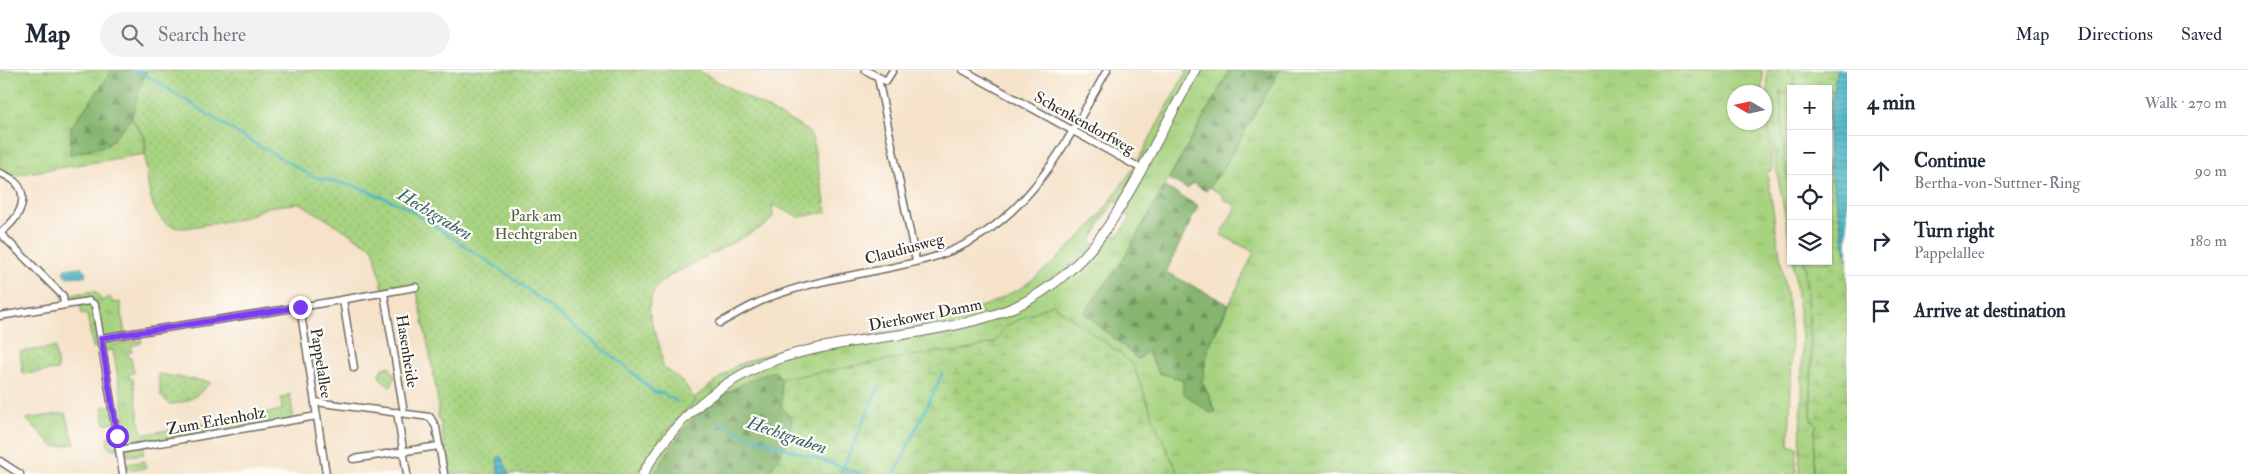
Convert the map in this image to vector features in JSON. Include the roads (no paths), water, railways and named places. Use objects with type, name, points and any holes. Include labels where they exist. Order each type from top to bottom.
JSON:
[{"type":"street","points":[[864,70],[886,81],[893,70]]},
{"type":"street","name":"Schenkendorfweg","points":[[963,70],[1142,170]]},
{"type":"street","name":"Claudiusweg","points":[[720,323],[739,312],[784,292],[938,255],[980,235],[1017,206],[1046,174],[1073,131],[1107,70]]},
{"type":"street","name":"Dierkower Damm","points":[[643,474],[661,445],[691,412],[722,388],[763,365],[805,352],[983,320],[1012,308],[1042,292],[1070,270],[1094,247],[1121,209],[1196,70]]},
{"type":"street","points":[[878,78],[916,261]]},
{"type":"street","points":[[0,173],[15,181],[22,191],[23,205],[16,218],[0,233],[63,296],[64,306]]},
{"type":"street","points":[[300,307],[416,287]]},
{"type":"street","name":"Hasenheide","points":[[384,293],[407,474]]},
{"type":"street","points":[[342,300],[354,368]]},
{"type":"street","points":[[0,316],[89,301],[95,305],[123,474]]},
{"type":"street","name":"Pappelallee","points":[[101,338],[300,307],[326,474]]},
{"type":"street","points":[[314,402],[425,416],[433,420],[444,474]]},
{"type":"street","name":"Zum Erlenholz","points":[[119,450],[317,416]]},
{"type":"street","points":[[353,459],[439,446]]},
{"type":"street","points":[[0,460],[20,474]]},
{"type":"water","points":[[1836,70],[1847,70],[1847,259],[1832,178],[1832,100]]},
{"type":"water","points":[[81,267],[86,272],[85,276],[67,277],[63,273],[65,269]]},
{"type":"water","points":[[500,456],[509,474],[498,474],[497,460]]},
{"type":"waterway","name":"Hechtgraben","points":[[132,70],[148,76],[242,136],[314,177],[358,187],[404,206],[510,276],[631,371],[654,392],[662,393],[678,402]]},
{"type":"waterway","points":[[895,474],[942,374]]},
{"type":"waterway","points":[[840,474],[879,386]]},
{"type":"waterway","name":"Hechtgraben","points":[[719,421],[727,427]]},
{"type":"waterway","name":"Hechtgraben","points":[[732,430],[862,474]]},
{"type":"park label","name":"Park am Hechtgraben","points":[[536,224]]}]
